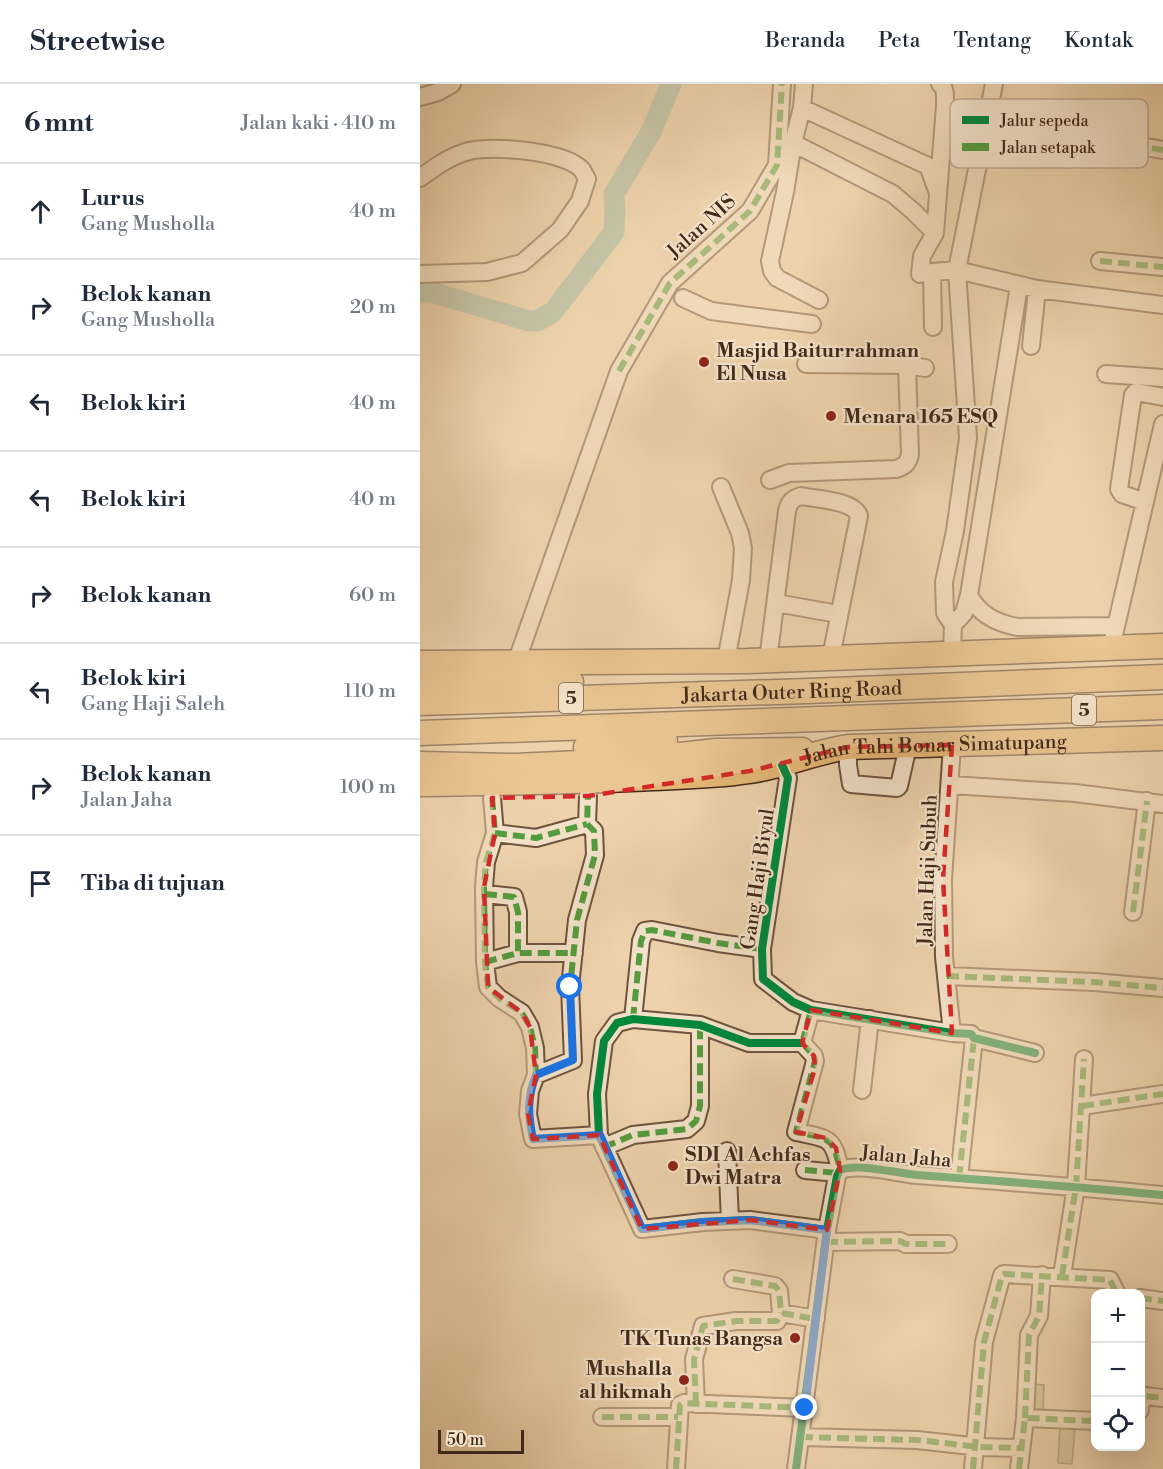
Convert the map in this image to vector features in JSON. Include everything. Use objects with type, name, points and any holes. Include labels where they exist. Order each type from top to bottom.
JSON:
[{"type":"highway","points":[[420,663],[768,660],[1006,651],[1113,637],[1163,646]]},
{"type":"highway","points":[[420,653],[485,663]]},
{"type":"highway","points":[[1050,682],[1087,673],[1163,667]]},
{"type":"highway","name":"Jakarta Outer Ring Road","points":[[420,703],[448,693],[808,691],[1163,677]]},
{"type":"highway","points":[[420,684],[448,693],[765,679],[798,682],[806,686],[808,691]]},
{"type":"highway","points":[[709,693],[710,723]]},
{"type":"highway","name":"Jakarta Outer Ring Road","points":[[420,733],[1163,707]]},
{"type":"highway","points":[[1013,712],[1049,720],[1163,718]]},
{"type":"highway","points":[[420,753],[650,742],[699,737],[788,720]]},
{"type":"highway","name":"Jalan Tahi Bonar Simatupang","points":[[420,784],[697,776],[750,771],[782,765],[837,749],[1163,738]]},
{"type":"highway","points":[[420,764],[515,766],[625,761],[716,751],[837,749]]},
{"type":"highway","points":[[420,800],[588,796],[697,776]]},
{"type":"street","points":[[420,97],[438,92],[452,84]]},
{"type":"street","name":"Jalan NIS","points":[[516,663],[620,371],[676,277],[750,211],[772,176],[777,165],[782,84]]},
{"type":"street","points":[[804,84],[802,108],[770,261],[772,271],[777,278],[819,300]]},
{"type":"street","points":[[920,274],[922,256],[935,233],[945,94],[940,84]]},
{"type":"street","points":[[991,99],[994,84]]},
{"type":"street","points":[[802,108],[928,166],[938,193]]},
{"type":"street","points":[[793,143],[893,194],[935,233]]},
{"type":"street","points":[[1148,147],[1163,150]]},
{"type":"street","points":[[420,178],[450,158],[484,148],[531,150],[568,162],[582,170],[587,179],[580,201],[560,230],[522,263],[488,272],[420,274]]},
{"type":"street","points":[[952,653],[953,624],[945,613],[944,582],[955,531],[968,438],[957,270],[977,168]]},
{"type":"street","points":[[1100,261],[1163,267]]},
{"type":"street","points":[[933,327],[932,272],[957,270],[1018,286],[1163,305]]},
{"type":"street","points":[[953,624],[964,614],[969,596],[1018,286]]},
{"type":"street","points":[[1031,346],[1037,289]]},
{"type":"street","points":[[683,298],[711,311],[812,324]]},
{"type":"street","points":[[806,364],[907,365],[925,368]]},
{"type":"street","points":[[770,480],[789,473],[904,467],[910,454],[907,365]]},
{"type":"street","points":[[1106,374],[1163,378]]},
{"type":"street","points":[[1145,502],[1122,494],[1119,489],[1133,395],[1136,392],[1163,397]]},
{"type":"street","points":[[969,596],[983,614],[999,622],[1017,627],[1113,637],[1163,424]]},
{"type":"street","points":[[721,487],[740,533],[743,562],[728,661]]},
{"type":"street","points":[[768,660],[787,512],[789,503],[801,496],[848,505],[858,511],[859,516],[831,657]]},
{"type":"street","points":[[776,603],[838,614]]},
{"type":"street","points":[[1006,651],[1017,627]]},
{"type":"street","name":"Jalan Haji Subuh","points":[[952,745],[943,879],[944,957],[952,1032]]},
{"type":"street","points":[[837,749],[851,784],[897,788],[908,746]]},
{"type":"street","name":"Gang Haji Biyul","points":[[782,765],[788,778],[762,948],[763,979],[793,1002],[811,1010]]},
{"type":"street","points":[[951,784],[1075,793],[1155,803],[1133,912]]},
{"type":"street","points":[[536,1075],[573,1060],[570,987],[578,920],[596,855],[594,831],[587,824],[588,796]]},
{"type":"street","points":[[492,798],[495,833],[486,862],[485,894],[485,962],[488,987],[499,998],[522,1013],[530,1027],[535,1048],[536,1075],[530,1091],[528,1114],[533,1139],[602,1141],[687,1129],[696,1121],[700,1106],[700,1025]]},
{"type":"street","points":[[495,833],[536,838],[587,824]]},
{"type":"street","points":[[485,894],[514,897],[518,912],[518,953]]},
{"type":"street","points":[[633,1019],[641,940],[645,931],[652,930],[718,943],[762,948]]},
{"type":"street","points":[[485,962],[518,953],[574,953]]},
{"type":"street","points":[[947,975],[1094,982],[1163,988]]},
{"type":"street","points":[[802,1043],[811,1010],[971,1034],[974,1038],[1035,1053]]},
{"type":"street","points":[[805,1170],[839,1172],[836,1148],[826,1138],[796,1131],[815,1061],[814,1056],[802,1043],[749,1043],[700,1025],[633,1019],[617,1023],[604,1041],[597,1094],[602,1141],[642,1229],[703,1222],[750,1220],[826,1236],[900,1241],[906,1244],[948,1244]]},
{"type":"street","points":[[862,1090],[870,1019]]},
{"type":"street","points":[[959,1178],[974,1038]]},
{"type":"street","points":[[1062,1276],[1076,1186],[1084,1059]]},
{"type":"street","points":[[1082,1106],[1163,1094]]},
{"type":"street","points":[[727,1151],[730,1221]]},
{"type":"street","name":"Jalan Jaha","points":[[796,1469],[826,1236],[839,1172],[852,1167],[1163,1195]]},
{"type":"street","points":[[973,1469],[984,1342],[1002,1275],[1042,1275],[1110,1280],[1115,1289]]},
{"type":"street","points":[[1018,1469],[1025,1418],[1029,1335],[1039,1316],[1042,1275]]},
{"type":"street","points":[[676,1469],[694,1359],[703,1326],[736,1321],[777,1321],[780,1313],[779,1291],[775,1286],[733,1279]]},
{"type":"street","points":[[1145,1299],[1163,1301]]},
{"type":"street","points":[[780,1313],[816,1318]]},
{"type":"street","points":[[1143,1397],[1163,1398]]},
{"type":"street","points":[[602,1417],[685,1409],[805,1408]]},
{"type":"street","points":[[1025,1418],[1091,1422]]},
{"type":"street","points":[[801,1437],[917,1440],[1021,1448]]},
{"type":"highlighted area","points":[[952,745],[943,879],[952,1033],[811,1010],[802,1043],[814,1056],[815,1068],[796,1132],[826,1138],[836,1148],[840,1170],[827,1230],[750,1220],[642,1229],[599,1135],[533,1139],[528,1114],[536,1075],[530,1027],[522,1013],[488,987],[484,887],[495,833],[492,798],[588,796],[750,771],[848,747]]},
{"type":"shaded area","points":[[1034,1384],[1044,1385],[1043,1410],[1033,1409]]},
{"type":"shaded area","points":[[1060,1426],[1075,1427],[1072,1464],[1058,1463]]},
{"type":"waterway","points":[[420,292],[428,291],[529,321],[537,321],[553,312],[614,232],[614,194],[651,132],[671,84]]},
{"type":"marked path","points":[[619,371],[670,283],[750,211],[777,165],[782,84]]},
{"type":"marked path","points":[[1148,147],[1163,150]]},
{"type":"marked path","points":[[1100,261],[1163,267]]},
{"type":"marked path","points":[[536,1075],[573,1060],[570,987],[577,920],[595,855],[594,831],[587,824],[588,796]]},
{"type":"marked path","points":[[492,798],[495,833],[486,862],[484,887],[485,962],[488,987],[499,998],[522,1013],[530,1027],[535,1048],[536,1075],[530,1091],[528,1114],[533,1139],[599,1135]]},
{"type":"marked path","points":[[1133,912],[1147,801]]},
{"type":"marked path","points":[[495,833],[536,838],[587,824]]},
{"type":"marked path","points":[[485,894],[514,897],[518,912],[518,953]]},
{"type":"marked path","points":[[633,1019],[641,941],[645,931],[652,930],[762,949]]},
{"type":"marked path","points":[[485,962],[518,953],[574,953]]},
{"type":"marked path","points":[[947,976],[1094,982],[1163,988]]},
{"type":"marked path","points":[[802,1043],[811,1010],[807,1008]]},
{"type":"marked path","points":[[604,1147],[633,1135],[687,1129],[696,1121],[700,1106],[700,1025]]},
{"type":"marked path","points":[[959,1178],[974,1038]]},
{"type":"marked path","points":[[802,1043],[814,1056],[815,1061],[796,1132],[828,1141],[835,1151],[840,1170]]},
{"type":"marked path","points":[[1062,1276],[1076,1186],[1084,1059]]},
{"type":"marked path","points":[[1082,1106],[1163,1094]]},
{"type":"marked path","points":[[805,1170],[838,1173]]},
{"type":"marked path","points":[[826,1242],[900,1241],[906,1244],[948,1244]]},
{"type":"marked path","points":[[973,1469],[984,1342],[1002,1275],[1110,1280],[1114,1289]]},
{"type":"marked path","points":[[1025,1418],[1029,1335],[1039,1316],[1042,1275]]},
{"type":"marked path","points":[[733,1279],[775,1286],[779,1291],[781,1313],[816,1319]]},
{"type":"marked path","points":[[1145,1299],[1163,1301]]},
{"type":"marked path","points":[[696,1404],[694,1359],[703,1326],[736,1321],[777,1321],[781,1313]]},
{"type":"marked path","points":[[1143,1397],[1163,1398]]},
{"type":"marked path","points":[[676,1469],[680,1405],[684,1403],[805,1408]]},
{"type":"marked path","points":[[602,1417],[678,1417]]},
{"type":"marked path","points":[[1019,1469],[1025,1418],[1091,1421]]},
{"type":"marked path","points":[[801,1437],[917,1440],[980,1447],[1021,1448]]},
{"type":"cycle path","points":[[782,765],[788,778],[762,949],[763,979],[793,1002],[811,1010],[952,1033],[971,1034],[974,1038],[1035,1053]]},
{"type":"cycle path","points":[[802,1043],[749,1043],[700,1025],[633,1019],[617,1023],[604,1041],[597,1094],[599,1135],[642,1229],[703,1222],[750,1220],[827,1230]]},
{"type":"cycle path","points":[[796,1469],[827,1230],[840,1170],[867,1168],[917,1175],[1163,1195]]},
{"type":"place","name":"Masjid Baiturrahman El Nusa","points":[[704,362]]},
{"type":"place","name":"Menara 165 ESQ","points":[[831,416]]},
{"type":"place","name":"SDI Al Achfas Dwi Matra","points":[[673,1166]]},
{"type":"place","name":"TK Tunas Bangsa","points":[[795,1338]]},
{"type":"place","name":"Mushalla al hikmah","points":[[684,1380]]},
{"type":"route","points":[[570,987],[573,1060],[536,1075],[530,1091],[528,1114],[533,1139],[600,1135],[642,1229],[703,1222],[750,1220],[827,1230],[805,1408]]}]
